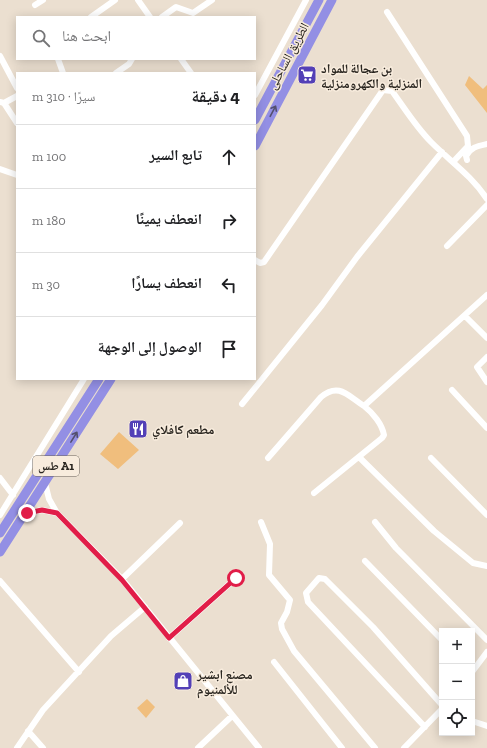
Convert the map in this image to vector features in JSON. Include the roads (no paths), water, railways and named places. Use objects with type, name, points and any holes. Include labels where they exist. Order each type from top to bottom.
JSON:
[{"type":"highway","name":"الطريق الساحلى","points":[[256,118],[319,0]]},
{"type":"highway","name":"الطريق الساحلى","points":[[256,144],[332,0]]},
{"type":"highway","name":"طس A1","points":[[0,533],[98,380]]},
{"type":"highway","name":"طس A1","points":[[0,552],[27,513],[110,380]]},
{"type":"street","points":[[35,5],[43,0]]},
{"type":"street","points":[[92,16],[115,0]]},
{"type":"street","points":[[138,0],[149,16]]},
{"type":"street","points":[[163,16],[176,7],[190,13],[196,12],[212,0]]},
{"type":"street","points":[[256,93],[306,0]]},
{"type":"street","points":[[386,12],[467,136],[468,146],[453,162]]},
{"type":"street","points":[[0,56],[16,86]]},
{"type":"street","points":[[58,60],[63,72]]},
{"type":"street","points":[[117,72],[129,64],[131,60]]},
{"type":"street","points":[[181,60],[190,72]]},
{"type":"street","points":[[256,261],[260,263],[264,262],[383,90],[392,91],[415,124],[442,152],[473,180],[487,199]]},
{"type":"street","points":[[16,96],[2,102],[16,121]]},
{"type":"street","points":[[467,160],[466,156],[470,151],[477,146],[487,144]]},
{"type":"street","points":[[242,404],[322,305],[357,257],[442,152]]},
{"type":"street","points":[[0,169],[16,175]]},
{"type":"street","points":[[447,246],[487,205]]},
{"type":"street","points":[[364,406],[487,295]]},
{"type":"street","points":[[465,316],[487,338]]},
{"type":"street","points":[[487,357],[476,367],[487,382]]},
{"type":"street","points":[[0,515],[83,380]]},
{"type":"street","points":[[268,458],[321,397],[329,390],[338,390],[347,394],[364,406],[382,428],[384,435],[314,493]]},
{"type":"street","points":[[452,390],[487,428]]},
{"type":"street","points":[[359,457],[434,531],[473,563],[487,566]]},
{"type":"street","points":[[431,458],[487,515]]},
{"type":"street","points":[[0,478],[13,495]]},
{"type":"street","points":[[45,483],[49,499],[57,513],[122,580],[232,716],[260,748]]},
{"type":"street","points":[[27,513],[42,510],[57,513]]},
{"type":"street","points":[[261,522],[270,544],[269,575],[290,600],[289,608],[281,622],[282,629],[294,650],[375,748]]},
{"type":"street","points":[[375,522],[396,548],[487,640]]},
{"type":"street","points":[[122,580],[180,523]]},
{"type":"street","points":[[365,561],[439,637]]},
{"type":"street","points":[[169,638],[236,578]]},
{"type":"street","points":[[425,727],[308,602],[306,593],[319,578],[325,579],[373,627],[439,702]]},
{"type":"street","points":[[0,581],[79,672]]},
{"type":"street","points":[[17,748],[43,710],[112,636],[145,607]]},
{"type":"street","points":[[475,668],[487,652]]},
{"type":"street","points":[[274,662],[342,748]]},
{"type":"street","points":[[404,748],[439,712]]},
{"type":"street","points":[[198,748],[232,716]]},
{"type":"street","points":[[475,722],[487,726]]},
{"type":"street","points":[[28,731],[43,748]]},
{"type":"place","name":"بن عجالة للمواد المنزلية والكهرومنزلية","points":[[307,75]]},
{"type":"place","name":"مطعم كافلاي","points":[[138,429]]},
{"type":"place","name":"مصنع ابشير للألمنيوم","points":[[183,681]]}]
